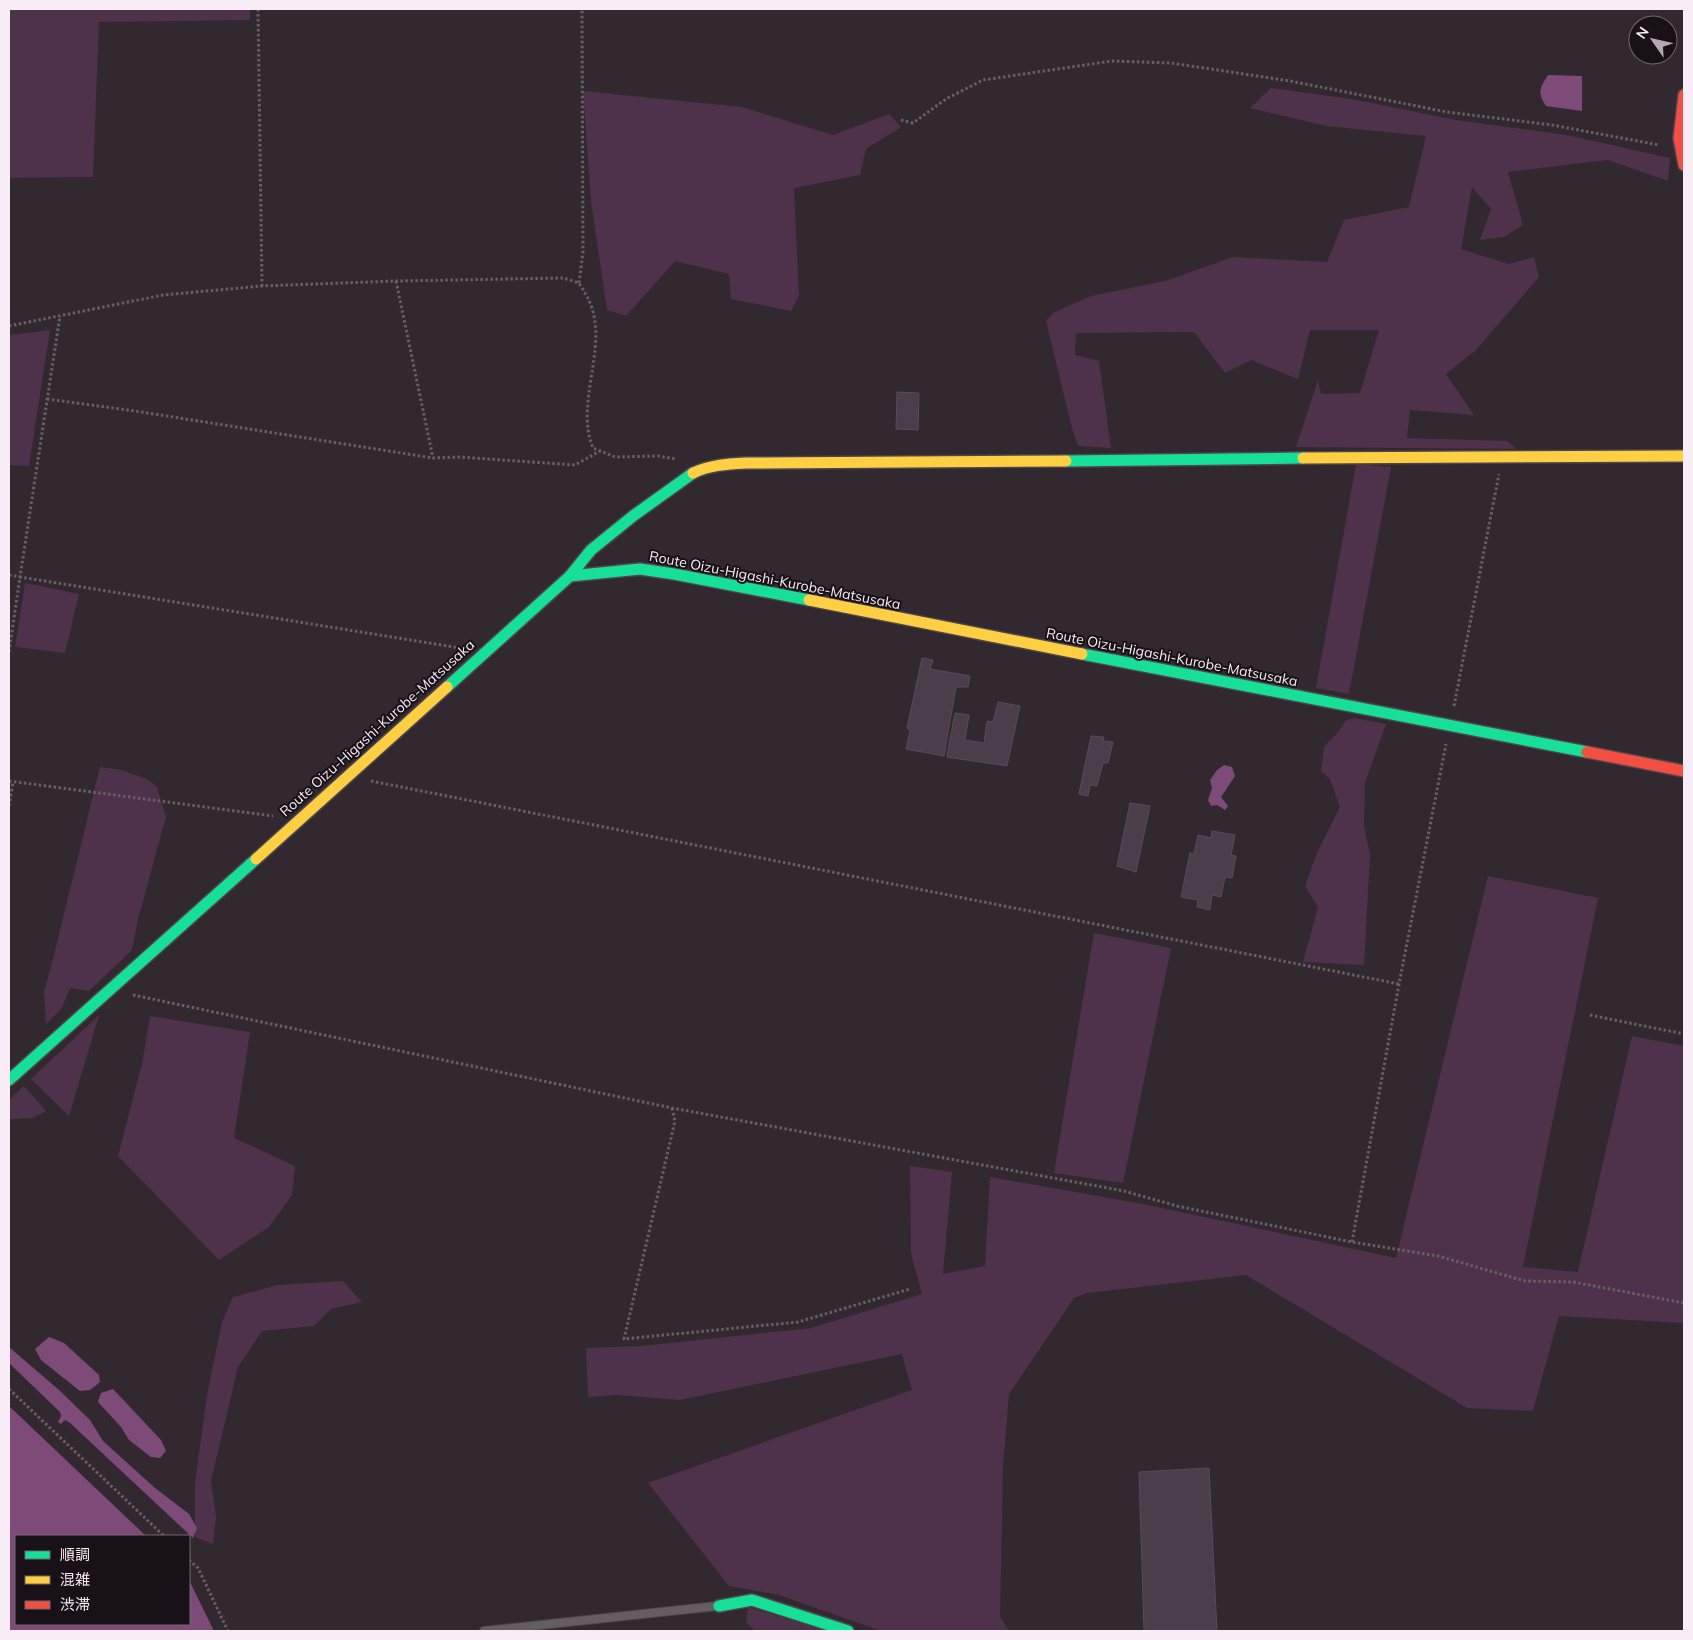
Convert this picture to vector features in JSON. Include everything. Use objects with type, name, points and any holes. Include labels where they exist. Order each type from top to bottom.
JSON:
[{"type":"main road","points":[[1684,95],[1678,131],[1679,151],[1684,165]]},
{"type":"main road","points":[[570,576],[591,550],[688,476],[702,469],[723,464],[906,464],[1503,454],[1684,456]]},
{"type":"main road","name":"Route Oizu-Higashi-Kurobe-Matsusaka","points":[[9,1080],[345,776],[570,576],[640,569],[674,574],[1684,771]]},
{"type":"main road","points":[[719,1606],[752,1600],[848,1631]]},
{"type":"lane","points":[[484,1631],[719,1606]]},
{"type":"path","points":[[258,9],[262,286]]},
{"type":"path","points":[[579,283],[583,252],[582,9]]},
{"type":"path","points":[[901,120],[913,123],[946,98],[983,80],[1112,61],[1171,63],[1290,81],[1448,112],[1552,124],[1658,145],[1679,151]]},
{"type":"path","points":[[9,326],[163,296],[262,286],[564,278],[579,283],[591,302],[596,336],[587,420],[588,436],[593,448],[615,456],[658,456],[688,461],[702,469]]},
{"type":"path","points":[[396,281],[433,458]]},
{"type":"path","points":[[9,652],[60,316]]},
{"type":"path","points":[[47,399],[433,458],[459,457],[575,465],[600,451]]},
{"type":"path","points":[[1352,1242],[1399,984],[1503,454]]},
{"type":"path","points":[[9,575],[464,649],[479,657]]},
{"type":"path","points":[[345,776],[1399,984]]},
{"type":"path","points":[[9,806],[11,782],[281,818],[290,826]]},
{"type":"path","points":[[110,990],[672,1108],[1124,1190],[1177,1206],[1352,1242],[1438,1256],[1525,1281],[1573,1282],[1684,1303]]},
{"type":"path","points":[[1590,1015],[1684,1034]]},
{"type":"path","points":[[672,1108],[675,1121],[624,1339],[798,1322],[910,1288]]},
{"type":"path","points":[[9,1390],[163,1535]]},
{"type":"path","points":[[190,1561],[198,1568],[228,1631]]},
{"type":"shaded area","points":[[9,9],[250,9],[250,20],[99,22],[93,177],[9,178]]},
{"type":"shaded area","points":[[1548,75],[1582,76],[1582,111],[1546,106],[1541,97],[1541,90]]},
{"type":"shaded area","points":[[1271,88],[1352,99],[1456,120],[1567,135],[1670,158],[1668,181],[1608,160],[1508,172],[1523,225],[1504,237],[1480,240],[1491,209],[1472,187],[1461,249],[1509,264],[1534,257],[1539,277],[1476,350],[1446,374],[1474,415],[1410,410],[1407,438],[1508,441],[1516,449],[1296,447],[1318,380],[1321,394],[1360,393],[1379,330],[1310,330],[1298,379],[1251,360],[1225,373],[1194,332],[1076,333],[1075,355],[1099,361],[1111,448],[1078,446],[1046,321],[1053,313],[1091,296],[1165,281],[1233,257],[1327,262],[1344,220],[1409,207],[1426,136],[1326,126],[1250,108]]},
{"type":"shaded area","points":[[583,91],[742,107],[833,135],[889,114],[901,127],[866,149],[860,175],[794,188],[799,296],[791,311],[731,299],[729,274],[675,261],[626,316],[607,310],[591,201]]},
{"type":"shaded area","points":[[50,330],[29,466],[9,465],[9,335]]},
{"type":"shaded area","points":[[1356,464],[1391,467],[1349,694],[1316,688]]},
{"type":"shaded area","points":[[25,583],[79,594],[65,653],[15,647]]},
{"type":"shaded area","points":[[1354,718],[1386,724],[1365,783],[1364,826],[1370,855],[1364,965],[1303,962],[1318,907],[1305,886],[1317,853],[1340,807],[1330,779],[1321,771],[1324,747],[1339,731],[1345,721]]},
{"type":"shaded area","points":[[1224,765],[1232,767],[1235,776],[1221,797],[1228,806],[1225,810],[1217,805],[1211,806],[1208,800],[1212,788],[1210,780],[1217,770]]},
{"type":"shaded area","points":[[100,767],[121,770],[147,779],[157,787],[166,817],[138,919],[132,950],[89,991],[70,988],[62,1008],[46,1024],[44,991]]},
{"type":"shaded area","points":[[1488,876],[1598,898],[1523,1267],[1578,1272],[1632,1036],[1684,1046],[1684,1323],[1559,1316],[1533,1411],[1467,1408],[1246,1275],[1087,1293],[1074,1298],[1009,1394],[1003,1466],[1000,1616],[1009,1631],[881,1631],[779,1595],[729,1586],[648,1483],[912,1390],[902,1354],[680,1400],[618,1395],[588,1397],[586,1348],[641,1346],[811,1328],[922,1294],[911,1253],[910,1166],[952,1172],[943,1274],[985,1266],[990,1177],[1143,1204],[1396,1258]]},
{"type":"shaded area","points":[[1094,933],[1171,948],[1123,1183],[1054,1173]]},
{"type":"shaded area","points":[[99,1015],[69,1116],[31,1079]]},
{"type":"shaded area","points":[[150,1016],[250,1032],[234,1138],[295,1166],[292,1195],[269,1227],[219,1260],[118,1156],[142,1064]]},
{"type":"shaded area","points":[[24,1086],[46,1111],[33,1118],[11,1119],[9,1121],[9,1100]]},
{"type":"shaded area","points":[[343,1281],[362,1302],[331,1309],[314,1326],[262,1331],[238,1367],[211,1481],[216,1517],[213,1544],[195,1537],[195,1482],[207,1395],[222,1322],[233,1297],[278,1285]]},
{"type":"shaded area","points":[[49,1337],[64,1343],[99,1375],[100,1382],[90,1390],[80,1391],[41,1360],[35,1349]]},
{"type":"shaded area","points":[[9,1347],[59,1390],[90,1420],[103,1441],[155,1488],[189,1514],[197,1528],[193,1538],[69,1422],[65,1420],[61,1424],[58,1422],[61,1416],[60,1412],[9,1363]]},
{"type":"shaded area","points":[[113,1389],[161,1440],[166,1451],[160,1458],[151,1457],[129,1440],[121,1427],[98,1402],[101,1393]]},
{"type":"shaded area","points":[[9,1406],[145,1535],[15,1535],[15,1625],[190,1625],[190,1582],[214,1631],[9,1631]]},
{"type":"shaded area","points":[[748,1607],[826,1631],[755,1631],[746,1622]]},
{"type":"building","points":[[897,392],[919,393],[918,430],[896,429]]},
{"type":"building","points":[[922,658],[933,660],[930,669],[970,676],[968,687],[956,687],[944,756],[906,749],[910,731],[907,728]]},
{"type":"building","points":[[998,702],[1020,706],[1007,766],[947,757],[955,713],[969,715],[965,740],[984,743],[987,721],[993,722]]},
{"type":"building","points":[[1091,736],[1104,737],[1103,741],[1113,742],[1108,763],[1103,763],[1097,786],[1090,785],[1088,796],[1079,794]]},
{"type":"building","points":[[1130,803],[1150,806],[1136,872],[1117,866]]},
{"type":"building","points":[[1212,831],[1235,835],[1231,855],[1236,856],[1232,878],[1225,877],[1221,897],[1212,895],[1210,910],[1197,907],[1198,900],[1181,897],[1190,853],[1194,854],[1198,835],[1211,838]]},
{"type":"building","points":[[1209,1468],[1217,1631],[1144,1631],[1139,1472]]},
{"type":"traffic: fast","points":[[1066,461],[1303,458]]},
{"type":"traffic: fast","points":[[447,687],[570,576],[591,550],[633,516],[693,473]]},
{"type":"traffic: fast","points":[[570,576],[640,569],[809,600]]},
{"type":"traffic: fast","points":[[1082,654],[1587,752]]},
{"type":"traffic: fast","points":[[9,1080],[256,859]]},
{"type":"traffic: fast","points":[[719,1606],[752,1600],[848,1631]]},
{"type":"traffic: slow","points":[[1303,458],[1684,456]]},
{"type":"traffic: slow","points":[[693,473],[725,464],[746,463],[1066,461]]},
{"type":"traffic: slow","points":[[809,600],[1082,654]]},
{"type":"traffic: slow","points":[[256,859],[447,687]]},
{"type":"traffic: jam","points":[[1684,95],[1679,138],[1684,165]]},
{"type":"traffic: jam","points":[[1587,752],[1684,771]]}]
